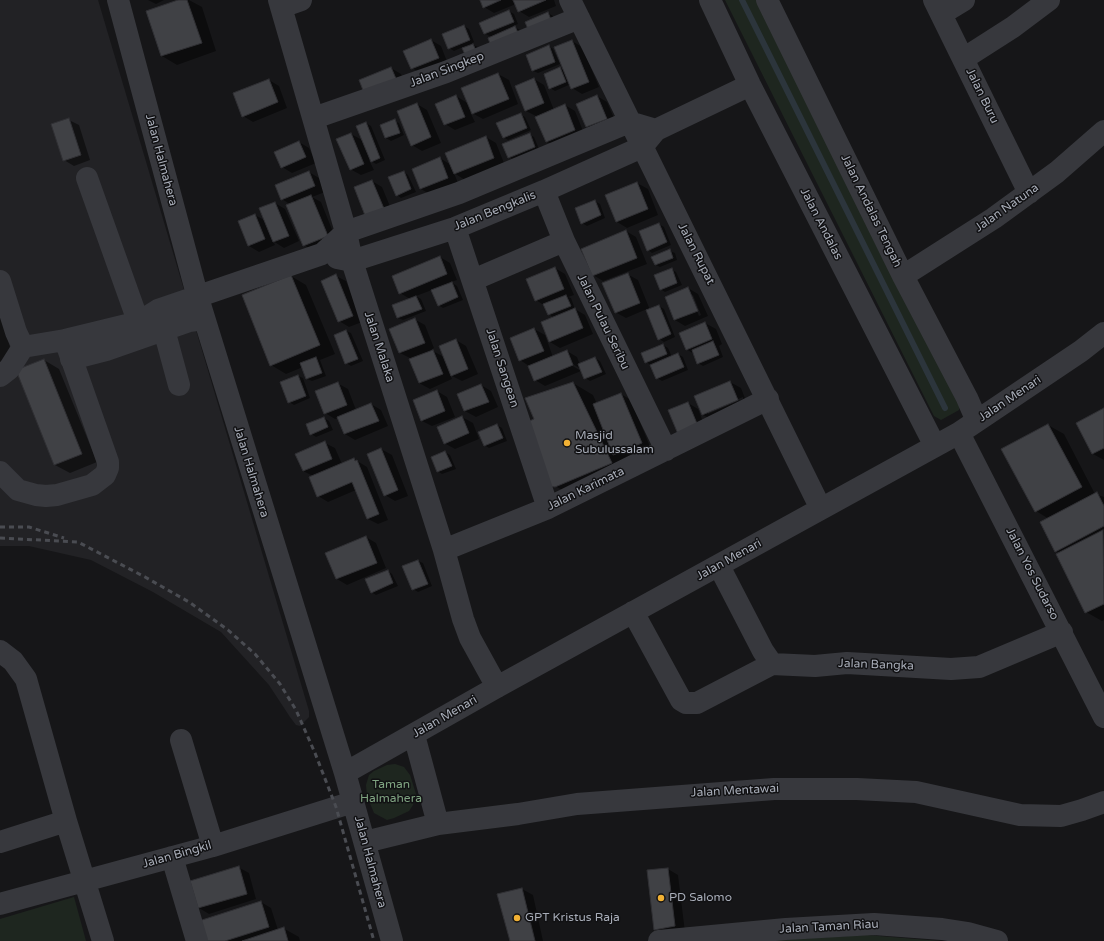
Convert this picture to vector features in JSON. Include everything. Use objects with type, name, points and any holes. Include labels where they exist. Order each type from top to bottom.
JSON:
[{"type":"street","name":"Jalan Halmahera","points":[[118,0],[204,319],[365,842],[386,940]]},
{"type":"street","points":[[280,4],[301,0]]},
{"type":"street","name":"Jalan Andalas","points":[[710,0],[750,85],[935,446]]},
{"type":"street","name":"Jalan Andalas Tengah","points":[[767,0],[903,276],[968,398],[977,421]]},
{"type":"street","points":[[937,7],[964,0]]},
{"type":"street","points":[[963,59],[1013,27],[1049,0]]},
{"type":"street","name":"Jalan Malaka","points":[[280,4],[346,232],[352,261],[444,550],[470,638],[497,687]]},
{"type":"street","name":"Jalan Buru","points":[[937,7],[1030,193]]},
{"type":"street","name":"Jalan Singkep","points":[[314,118],[446,72],[574,9]]},
{"type":"street","name":"Jalan Rupat","points":[[574,9],[768,399],[821,509]]},
{"type":"street","name":"Jalan Bengkalis","points":[[352,261],[455,228],[544,192],[642,147],[656,130],[750,85]]},
{"type":"street","points":[[23,347],[68,350],[141,329],[161,320],[198,298],[322,254],[346,232],[459,193],[629,122],[656,130]]},
{"type":"street","name":"Jalan Natuna","points":[[903,276],[994,218],[1030,193],[1058,172],[1104,131]]},
{"type":"street","points":[[87,178],[141,329]]},
{"type":"street","name":"Jalan Pulau Seribu","points":[[544,192],[564,241],[666,450]]},
{"type":"street","name":"Jalan Sangean","points":[[455,228],[548,508]]},
{"type":"street","points":[[473,280],[564,241]]},
{"type":"street","points":[[322,254],[352,261]]},
{"type":"street","points":[[0,281],[16,332],[23,347]]},
{"type":"street","points":[[161,320],[189,322],[204,319]]},
{"type":"street","points":[[161,320],[179,385]]},
{"type":"street","name":"Jalan Menari","points":[[345,773],[497,687],[959,433],[1104,333]]},
{"type":"street","points":[[0,376],[12,366],[23,347]]},
{"type":"street","points":[[0,472],[18,490],[46,496],[57,495],[92,485],[105,475],[108,468],[108,462],[68,350]]},
{"type":"street","name":"Jalan Karimata","points":[[444,550],[548,508],[768,399]]},
{"type":"street","name":"Jalan Yos Sudarso","points":[[959,433],[1062,632],[1104,717]]},
{"type":"street","points":[[633,612],[681,700],[686,703],[697,703],[772,664],[763,651],[719,566]]},
{"type":"street","name":"Jalan Bangka","points":[[772,664],[815,666],[847,663],[951,669],[979,667],[1062,632]]},
{"type":"street","points":[[0,651],[13,661],[26,679],[66,821],[103,941]]},
{"type":"street","points":[[414,735],[438,824]]},
{"type":"street","points":[[181,740],[213,846]]},
{"type":"street","name":"Jalan Mentawai","points":[[365,842],[438,824],[518,814],[577,804],[774,789],[834,788],[916,792],[1020,816],[1061,816],[1104,802]]},
{"type":"street","name":"Jalan Bingkil","points":[[0,904],[213,846],[353,802]]},
{"type":"street","points":[[0,842],[66,821]]},
{"type":"street","points":[[172,857],[197,941]]},
{"type":"street","name":"Jalan Taman Riau","points":[[659,941],[778,930],[874,924],[942,929],[968,933],[998,941]]},
{"type":"shaded area","points":[[0,0],[98,0],[309,711],[309,717],[300,726],[296,725],[269,685],[221,632],[153,592],[91,560],[29,546],[0,546]]},
{"type":"green space","points":[[725,0],[758,0],[960,403],[959,410],[941,420],[934,416]]},
{"type":"green space","name":"Taman Halmahera","points":[[395,764],[404,767],[410,775],[416,794],[413,805],[409,811],[387,820],[374,813],[367,796],[366,785],[369,775],[374,771],[387,765]]},
{"type":"green space","points":[[74,897],[86,941],[0,941],[0,919]]},
{"type":"green space","points":[[866,935],[941,941],[760,941]]},
{"type":"building","points":[[178,0],[187,0],[202,43],[161,56],[146,11]]},
{"type":"building","points":[[480,0],[501,0],[483,8]]},
{"type":"building","points":[[513,0],[546,0],[518,12]]},
{"type":"building","points":[[509,10],[514,22],[484,34],[479,23]]},
{"type":"building","points":[[548,12],[553,25],[530,34],[525,22]]},
{"type":"building","points":[[464,25],[470,40],[448,49],[442,34]]},
{"type":"building","points":[[515,26],[519,35],[491,46],[488,38]]},
{"type":"building","points":[[431,39],[439,58],[411,69],[403,51]]},
{"type":"building","points":[[572,40],[589,82],[571,89],[554,47]]},
{"type":"building","points":[[473,44],[478,55],[467,59],[462,48]]},
{"type":"building","points":[[549,45],[555,62],[532,71],[526,55]]},
{"type":"building","points":[[391,67],[397,81],[365,95],[359,80]]},
{"type":"building","points":[[560,67],[566,82],[549,89],[544,74]]},
{"type":"building","points":[[498,73],[509,99],[472,114],[461,88]]},
{"type":"building","points":[[534,78],[544,103],[525,111],[515,86]]},
{"type":"building","points":[[269,79],[278,102],[242,117],[233,93]]},
{"type":"building","points":[[456,95],[465,117],[444,125],[435,104]]},
{"type":"building","points":[[597,95],[607,119],[586,127],[576,104]]},
{"type":"building","points":[[417,103],[431,137],[411,146],[397,111]]},
{"type":"building","points":[[565,104],[575,130],[546,142],[535,117]]},
{"type":"building","points":[[521,113],[527,128],[503,138],[496,123]]},
{"type":"building","points":[[69,118],[81,155],[63,161],[51,124]]},
{"type":"building","points":[[395,119],[400,133],[385,138],[380,125]]},
{"type":"building","points":[[366,122],[380,158],[371,162],[356,126]]},
{"type":"building","points":[[351,133],[364,164],[350,170],[336,139]]},
{"type":"building","points":[[530,133],[535,147],[508,158],[502,144]]},
{"type":"building","points":[[486,136],[494,158],[454,174],[445,153]]},
{"type":"building","points":[[299,141],[306,157],[281,168],[274,152]]},
{"type":"building","points":[[440,157],[448,178],[420,189],[412,169]]},
{"type":"building","points":[[309,171],[315,186],[281,200],[275,185]]},
{"type":"building","points":[[404,171],[411,189],[396,196],[388,177]]},
{"type":"building","points":[[372,180],[385,211],[366,218],[354,187]]},
{"type":"building","points":[[637,182],[648,209],[616,222],[605,195]]},
{"type":"building","points":[[311,195],[328,236],[303,246],[286,205]]},
{"type":"building","points":[[595,200],[601,215],[581,224],[575,208]]},
{"type":"building","points":[[275,202],[289,236],[273,242],[259,208]]},
{"type":"building","points":[[255,214],[265,239],[248,246],[238,221]]},
{"type":"building","points":[[659,223],[667,242],[647,251],[639,231]]},
{"type":"building","points":[[626,230],[637,258],[592,276],[581,249]]},
{"type":"building","points":[[670,249],[673,258],[655,265],[651,257]]},
{"type":"building","points":[[440,256],[447,274],[399,294],[392,276]]},
{"type":"building","points":[[555,267],[564,289],[535,301],[526,279]]},
{"type":"building","points":[[672,268],[677,283],[660,290],[654,275]]},
{"type":"building","points":[[628,273],[640,303],[615,313],[602,283]]},
{"type":"building","points":[[336,274],[353,316],[338,322],[321,281]]},
{"type":"building","points":[[291,275],[320,345],[270,366],[242,295]]},
{"type":"building","points":[[452,282],[458,297],[438,306],[431,290]]},
{"type":"building","points":[[688,287],[698,311],[674,320],[665,297]]},
{"type":"building","points":[[566,295],[571,306],[548,315],[543,304]]},
{"type":"building","points":[[416,296],[422,309],[397,318],[392,305]]},
{"type":"building","points":[[659,305],[671,334],[658,340],[646,310]]},
{"type":"building","points":[[575,308],[583,328],[549,342],[541,322]]},
{"type":"building","points":[[415,318],[425,343],[399,353],[389,329]]},
{"type":"building","points":[[705,322],[712,339],[686,350],[679,333]]},
{"type":"building","points":[[534,328],[544,351],[519,361],[510,338]]},
{"type":"building","points":[[346,330],[358,359],[345,364],[334,335]]},
{"type":"building","points":[[456,339],[468,369],[451,376],[439,346]]},
{"type":"building","points":[[713,341],[719,355],[697,364],[692,350]]},
{"type":"building","points":[[663,344],[667,354],[645,363],[641,353]]},
{"type":"building","points":[[433,350],[443,374],[419,383],[409,359]]},
{"type":"building","points":[[567,350],[573,365],[534,381],[528,366]]},
{"type":"building","points":[[678,353],[684,367],[656,379],[650,365]]},
{"type":"building","points":[[316,357],[322,373],[306,379],[300,363]]},
{"type":"building","points":[[595,357],[602,372],[584,379],[578,364]]},
{"type":"building","points":[[44,359],[82,454],[54,465],[16,370]]},
{"type":"building","points":[[298,375],[306,396],[288,403],[280,382]]},
{"type":"building","points":[[730,381],[738,400],[702,415],[694,396]]},
{"type":"building","points":[[338,382],[347,405],[324,414],[315,391]]},
{"type":"building","name":"Masjid Subulussalam","points":[[573,382],[612,463],[555,487],[550,486],[525,423],[534,419],[525,398]]},
{"type":"building","points":[[481,384],[489,402],[464,411],[457,394]]},
{"type":"building","points":[[437,390],[445,411],[421,421],[413,400]]},
{"type":"building","points":[[621,393],[642,443],[613,455],[593,404]]},
{"type":"building","points":[[688,402],[698,426],[678,434],[668,410]]},
{"type":"building","points":[[371,403],[379,421],[344,434],[337,417]]},
{"type":"building","points":[[1104,408],[1104,448],[1092,454],[1076,423]]},
{"type":"building","points":[[462,416],[469,433],[444,444],[437,427]]},
{"type":"building","points":[[324,417],[328,427],[310,435],[306,424]]},
{"type":"building","points":[[497,424],[503,438],[484,446],[478,432]]},
{"type":"building","points":[[1048,424],[1082,487],[1035,512],[1001,449]]},
{"type":"building","points":[[325,441],[332,459],[303,471],[295,454]]},
{"type":"building","points":[[381,448],[398,490],[384,496],[367,454]]},
{"type":"building","points":[[445,451],[452,466],[437,472],[431,457]]},
{"type":"building","points":[[354,458],[355,461],[357,460],[379,514],[367,519],[352,482],[317,497],[309,477]]},
{"type":"building","points":[[1097,492],[1104,506],[1104,526],[1055,552],[1040,522]]},
{"type":"building","points":[[1103,530],[1104,604],[1085,613],[1056,554]]},
{"type":"building","points":[[366,536],[377,563],[336,579],[325,553]]},
{"type":"building","points":[[418,560],[428,584],[412,590],[402,566]]},
{"type":"building","points":[[388,570],[393,583],[371,593],[365,579]]},
{"type":"building","points":[[239,866],[247,894],[198,908],[190,881]]},
{"type":"building","name":"PD Salomo","points":[[668,868],[675,926],[654,930],[647,870]]},
{"type":"building","name":"GPT Kristus Raja","points":[[522,888],[535,941],[510,941],[497,894]]},
{"type":"building","points":[[261,901],[269,927],[225,941],[205,941],[199,921]]},
{"type":"building","points":[[284,927],[288,941],[242,941]]},
{"type":"waterway","points":[[742,0],[945,408]]},
{"type":"railway","points":[[0,527],[29,527],[64,538]]},
{"type":"railway","points":[[0,538],[78,542],[189,602],[228,630],[255,654],[280,684],[296,710],[315,753],[336,807],[374,941]]},
{"type":"place","name":"Masjid Subulussalam","points":[[567,443]]},
{"type":"place","name":"PD Salomo","points":[[661,898]]},
{"type":"place","name":"GPT Kristus Raja","points":[[517,918]]}]
